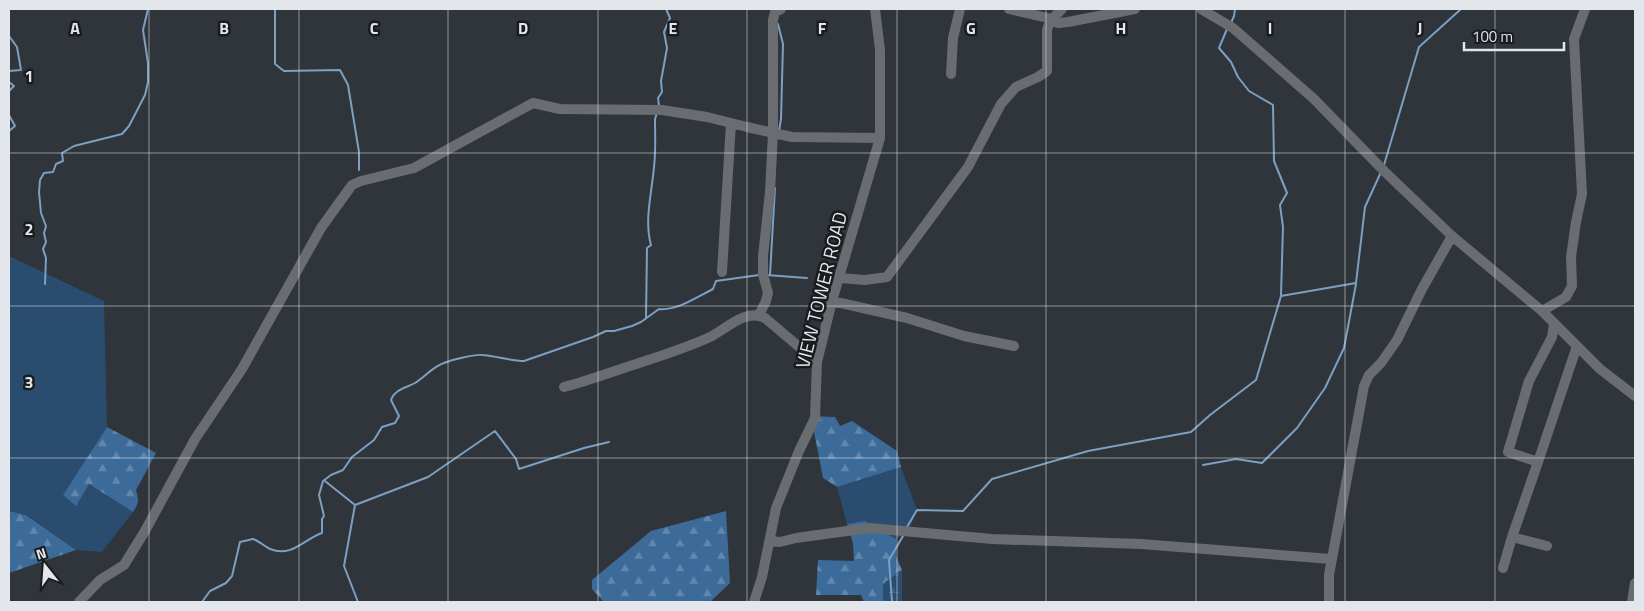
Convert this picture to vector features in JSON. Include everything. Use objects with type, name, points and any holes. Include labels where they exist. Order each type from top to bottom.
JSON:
[{"type":"street","points":[[759,315],[768,293],[763,274],[763,256],[770,192],[773,133],[773,20],[775,12],[781,9]]},
{"type":"street","name":"VIEW TOWER ROAD","points":[[754,602],[762,577],[776,508],[799,451],[815,418],[817,362],[832,301],[880,138],[880,50],[875,9]]},
{"type":"street","points":[[950,74],[953,38],[960,9]]},
{"type":"street","points":[[1009,9],[1048,18],[1050,21],[1059,24],[1135,9]]},
{"type":"street","points":[[840,278],[866,280],[887,277],[968,167],[1000,104],[1016,87],[1047,71],[1047,30],[1050,21],[1062,9]]},
{"type":"street","points":[[1201,9],[1230,26],[1314,100],[1452,236],[1542,311],[1600,369],[1635,396]]},
{"type":"street","points":[[1542,311],[1566,297],[1572,286],[1572,257],[1576,222],[1582,194],[1574,38],[1585,9]]},
{"type":"street","points":[[80,602],[100,580],[124,565],[145,531],[195,439],[242,369],[321,228],[352,185],[414,168],[533,103],[560,109],[662,110],[707,116],[792,137],[880,138]]},
{"type":"street","points":[[722,272],[731,123]]},
{"type":"street","points":[[1330,602],[1329,575],[1331,559],[1364,386],[1368,375],[1381,363],[1398,340],[1422,289],[1452,236]]},
{"type":"street","points":[[832,301],[907,318],[964,336],[1014,346]]},
{"type":"street","points":[[564,387],[676,352],[754,314],[765,318],[817,362]]},
{"type":"street","points":[[1538,462],[1508,452],[1529,381],[1552,337],[1554,324]]},
{"type":"street","points":[[1503,568],[1577,346]]},
{"type":"street","points":[[770,541],[780,542],[869,528],[1048,542],[1142,544],[1331,559]]},
{"type":"street","points":[[1512,537],[1547,546]]},
{"type":"street","points":[[1632,602],[1635,583]]},
{"type":"green space","points":[[9,256],[104,301],[107,427],[63,495],[89,484],[133,512],[102,552],[76,550],[27,515],[9,511]]},
{"type":"green space","points":[[811,416],[835,417],[840,426],[852,421],[897,451],[901,467],[837,487],[823,478]]},
{"type":"green space","points":[[107,427],[156,453],[136,490],[138,501],[133,512],[89,484],[76,506],[63,495]]},
{"type":"green space","points":[[901,467],[917,510],[908,532],[896,539],[865,521],[847,524],[837,487]]},
{"type":"green space","points":[[9,511],[26,515],[76,550],[9,573]]},
{"type":"green space","points":[[726,511],[730,583],[710,602],[604,602],[592,589],[592,580],[651,531]]},
{"type":"green space","points":[[865,521],[896,539],[896,556],[902,570],[883,584],[883,602],[864,602],[861,595],[816,595],[818,560],[854,561],[853,543],[847,524]]},
{"type":"green space","points":[[902,570],[902,602],[883,602],[883,584]]},
{"type":"waterway","points":[[45,284],[46,258],[43,249],[46,242],[44,233],[46,226],[41,213],[40,180],[44,173],[53,172],[56,164],[63,161],[62,153],[74,146],[122,134],[129,126],[145,95],[148,82],[148,63],[143,30],[148,9]]},
{"type":"waterway","points":[[275,9],[275,64],[284,71],[340,70],[348,85],[359,152],[359,170]]},
{"type":"waterway","points":[[659,106],[658,98],[662,92],[661,81],[667,48],[664,32],[670,18],[666,9]]},
{"type":"waterway","points":[[1231,23],[1235,9]]},
{"type":"waterway","points":[[1384,165],[1419,47],[1461,9]]},
{"type":"waterway","points":[[778,24],[783,44],[779,131]]},
{"type":"waterway","points":[[1227,29],[1219,48],[1231,62],[1238,77],[1249,91],[1273,105],[1274,161],[1287,193],[1280,205],[1283,227],[1281,295]]},
{"type":"waterway","points":[[9,36],[17,47],[21,70],[9,71]]},
{"type":"waterway","points":[[9,82],[14,86],[9,91]]},
{"type":"waterway","points":[[646,318],[647,248],[651,245],[648,216],[655,161],[655,119],[657,113]]},
{"type":"waterway","points":[[9,115],[15,126],[9,131]]},
{"type":"waterway","points":[[907,527],[917,510],[963,511],[992,479],[1088,451],[1191,432],[1256,380],[1281,296],[1356,283],[1365,207],[1381,172]]},
{"type":"waterway","points":[[770,275],[775,188]]},
{"type":"waterway","points":[[202,602],[210,591],[226,583],[232,576],[240,542],[253,539],[270,549],[285,551],[298,547],[322,533],[322,519],[324,516],[319,495],[323,481],[343,470],[352,457],[374,440],[382,427],[395,423],[399,416],[391,400],[393,396],[398,391],[419,381],[436,367],[452,360],[479,355],[524,361],[606,331],[614,331],[632,326],[659,309],[673,308],[687,303],[713,289],[716,281],[759,275]]},
{"type":"waterway","points":[[766,275],[807,278]]},
{"type":"waterway","points":[[1203,465],[1236,459],[1262,463],[1297,428],[1325,388],[1344,348],[1356,284]]},
{"type":"waterway","points":[[325,481],[355,505],[428,477],[495,431],[516,459],[519,469],[609,442]]},
{"type":"waterway","points":[[355,505],[344,566],[358,602]]},
{"type":"waterway","points":[[892,602],[889,560],[903,536]]}]
